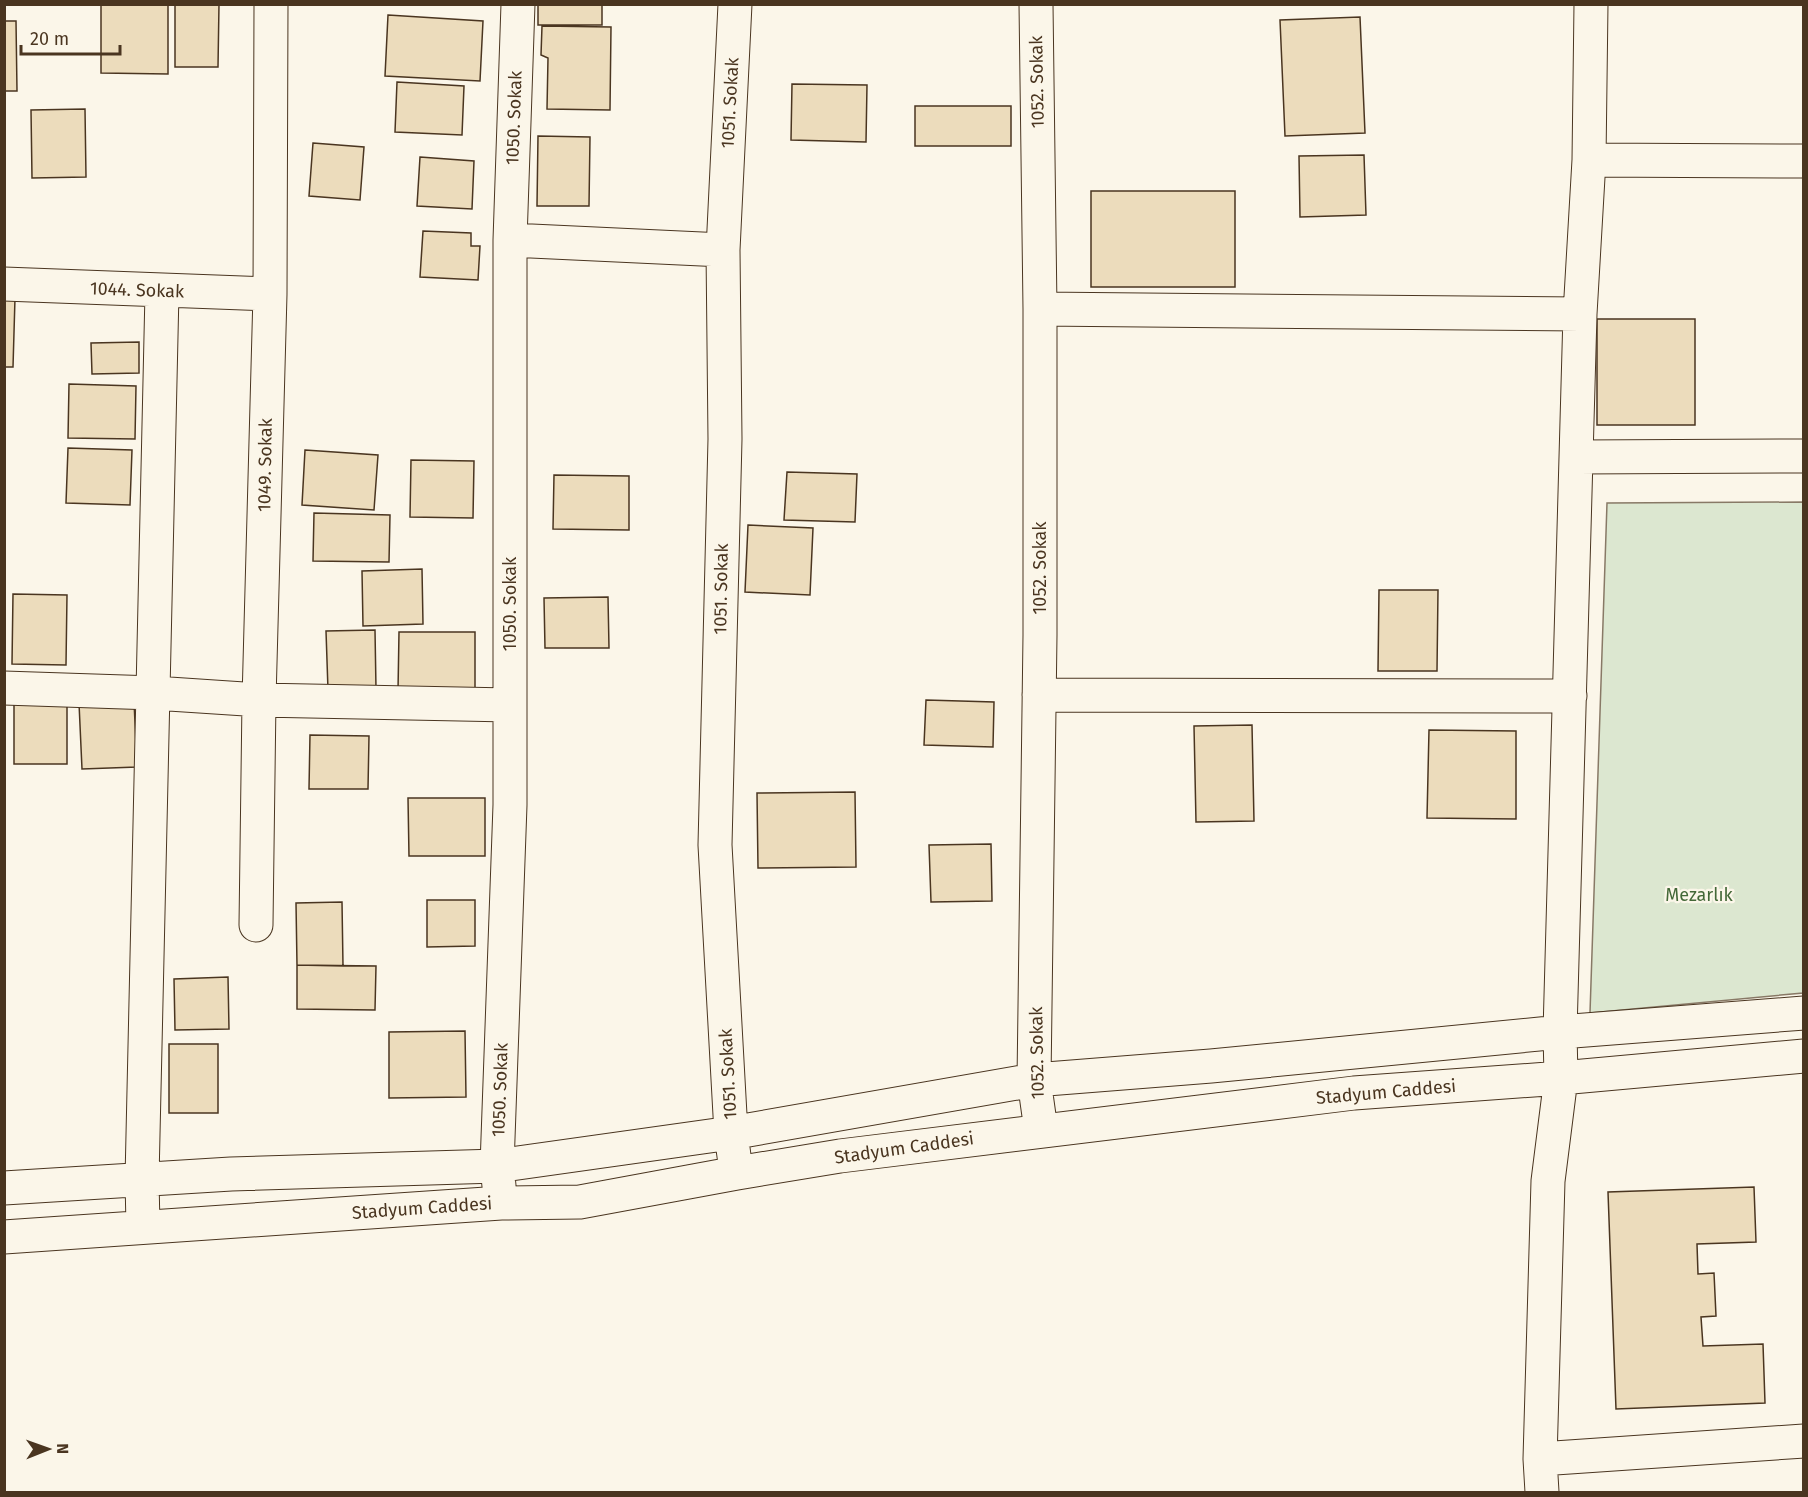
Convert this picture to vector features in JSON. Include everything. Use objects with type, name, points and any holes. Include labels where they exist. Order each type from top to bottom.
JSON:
[{"type":"street","name":"1049. Sokak","points":[[256,925],[259,700],[270,294],[271,4]]},
{"type":"street","name":"1050. Sokak","points":[[501,1203],[497,1166],[510,805],[510,240],[518,4]]},
{"type":"street","name":"1051. Sokak","points":[[735,4],[723,250],[725,439],[715,845],[731,1133],[737,1173]]},
{"type":"street","name":"1052. Sokak","points":[[1036,4],[1040,309],[1039,695],[1034,1080],[1041,1130]]},
{"type":"street","points":[[1542,1492],[1540,1459],[1548,1181],[1561,1078],[1560,1032],[1580,314],[1588,160],[1591,4]]},
{"type":"street","points":[[1588,160],[1803,161]]},
{"type":"street","points":[[510,240],[723,250]]},
{"type":"street","name":"1044. Sokak","points":[[4,284],[162,292],[270,294]]},
{"type":"street","points":[[143,1227],[142,1179],[162,292]]},
{"type":"street","points":[[1040,309],[1580,314]]},
{"type":"street","points":[[1577,457],[1803,456]]},
{"type":"street","points":[[4,688],[154,693],[259,700],[510,705]]},
{"type":"street","points":[[1039,695],[1570,696]]},
{"type":"street","points":[[4,1188],[243,1173],[497,1166],[731,1133],[1034,1080],[1235,1064],[1560,1032],[1803,1013]]},
{"type":"street","name":"Stadyum Caddesi","points":[[4,1237],[501,1203],[580,1202],[840,1156],[1041,1130],[1354,1093],[1561,1078],[1803,1056]]},
{"type":"street","points":[[1540,1459],[1803,1441]]},
{"type":"green space","name":"Mezarlık","points":[[1803,502],[1803,993],[1590,1013],[1607,503]]},
{"type":"building","points":[[101,4],[168,4],[168,74],[101,73]]},
{"type":"building","points":[[175,4],[219,4],[218,67],[175,67]]},
{"type":"building","points":[[538,4],[602,4],[602,25],[538,25]]},
{"type":"building","points":[[388,15],[483,21],[480,81],[385,76]]},
{"type":"building","points":[[1360,17],[1365,133],[1285,136],[1280,20]]},
{"type":"building","points":[[4,21],[16,21],[17,91],[4,91]]},
{"type":"building","points":[[542,26],[611,27],[610,110],[547,109],[548,58],[541,55]]},
{"type":"building","points":[[397,82],[464,86],[462,135],[395,132]]},
{"type":"building","points":[[792,84],[867,85],[866,142],[791,140]]},
{"type":"building","points":[[915,106],[1011,106],[1011,146],[915,146]]},
{"type":"building","points":[[85,109],[86,177],[32,178],[31,110]]},
{"type":"building","points":[[538,136],[590,137],[589,206],[537,206]]},
{"type":"building","points":[[313,143],[364,147],[360,200],[309,196]]},
{"type":"building","points":[[1364,155],[1366,215],[1300,217],[1299,156]]},
{"type":"building","points":[[420,157],[474,161],[472,209],[417,206]]},
{"type":"building","points":[[1091,191],[1235,191],[1235,287],[1091,287]]},
{"type":"building","points":[[423,231],[471,233],[471,246],[480,246],[478,280],[420,277]]},
{"type":"building","points":[[4,298],[15,298],[13,367],[4,367]]},
{"type":"building","points":[[1597,319],[1695,319],[1695,425],[1597,425]]},
{"type":"building","points":[[139,342],[139,373],[92,374],[91,343]]},
{"type":"building","points":[[69,384],[136,386],[135,439],[68,438]]},
{"type":"building","points":[[68,448],[132,450],[130,505],[66,503]]},
{"type":"building","points":[[305,450],[378,455],[374,510],[302,505]]},
{"type":"building","points":[[411,460],[474,461],[473,518],[410,517]]},
{"type":"building","points":[[787,472],[857,474],[855,522],[784,520]]},
{"type":"building","points":[[554,475],[629,476],[629,530],[553,529]]},
{"type":"building","points":[[314,513],[390,515],[389,562],[313,561]]},
{"type":"building","points":[[748,525],[813,528],[810,595],[745,592]]},
{"type":"building","points":[[422,569],[423,624],[363,626],[362,571]]},
{"type":"building","points":[[1379,590],[1438,590],[1437,671],[1378,671]]},
{"type":"building","points":[[13,594],[67,595],[66,665],[12,664]]},
{"type":"building","points":[[608,597],[609,648],[545,648],[544,598]]},
{"type":"building","points":[[375,630],[376,689],[328,690],[326,631]]},
{"type":"building","points":[[399,632],[475,632],[475,691],[398,691]]},
{"type":"building","points":[[926,700],[994,702],[993,747],[924,745]]},
{"type":"building","points":[[134,701],[137,767],[82,769],[79,703]]},
{"type":"building","points":[[14,702],[67,702],[67,764],[14,764]]},
{"type":"building","points":[[1252,725],[1254,821],[1196,822],[1194,726]]},
{"type":"building","points":[[1429,730],[1516,731],[1516,819],[1427,818]]},
{"type":"building","points":[[310,735],[369,736],[368,789],[309,789]]},
{"type":"building","points":[[855,792],[856,867],[758,868],[757,793]]},
{"type":"building","points":[[408,798],[485,798],[485,856],[409,856]]},
{"type":"building","points":[[991,844],[992,901],[931,902],[929,845]]},
{"type":"building","points":[[427,900],[475,900],[475,946],[427,947]]},
{"type":"building","points":[[342,902],[343,966],[297,965],[296,903]]},
{"type":"building","points":[[297,965],[376,966],[375,1010],[297,1009]]},
{"type":"building","points":[[228,977],[229,1029],[175,1030],[174,979]]},
{"type":"building","points":[[465,1031],[466,1097],[389,1098],[389,1032]]},
{"type":"building","points":[[169,1044],[218,1044],[218,1113],[169,1113]]},
{"type":"building","points":[[1754,1187],[1756,1242],[1697,1244],[1698,1274],[1714,1273],[1716,1316],[1701,1317],[1703,1346],[1763,1344],[1765,1403],[1616,1409],[1608,1192]]}]
